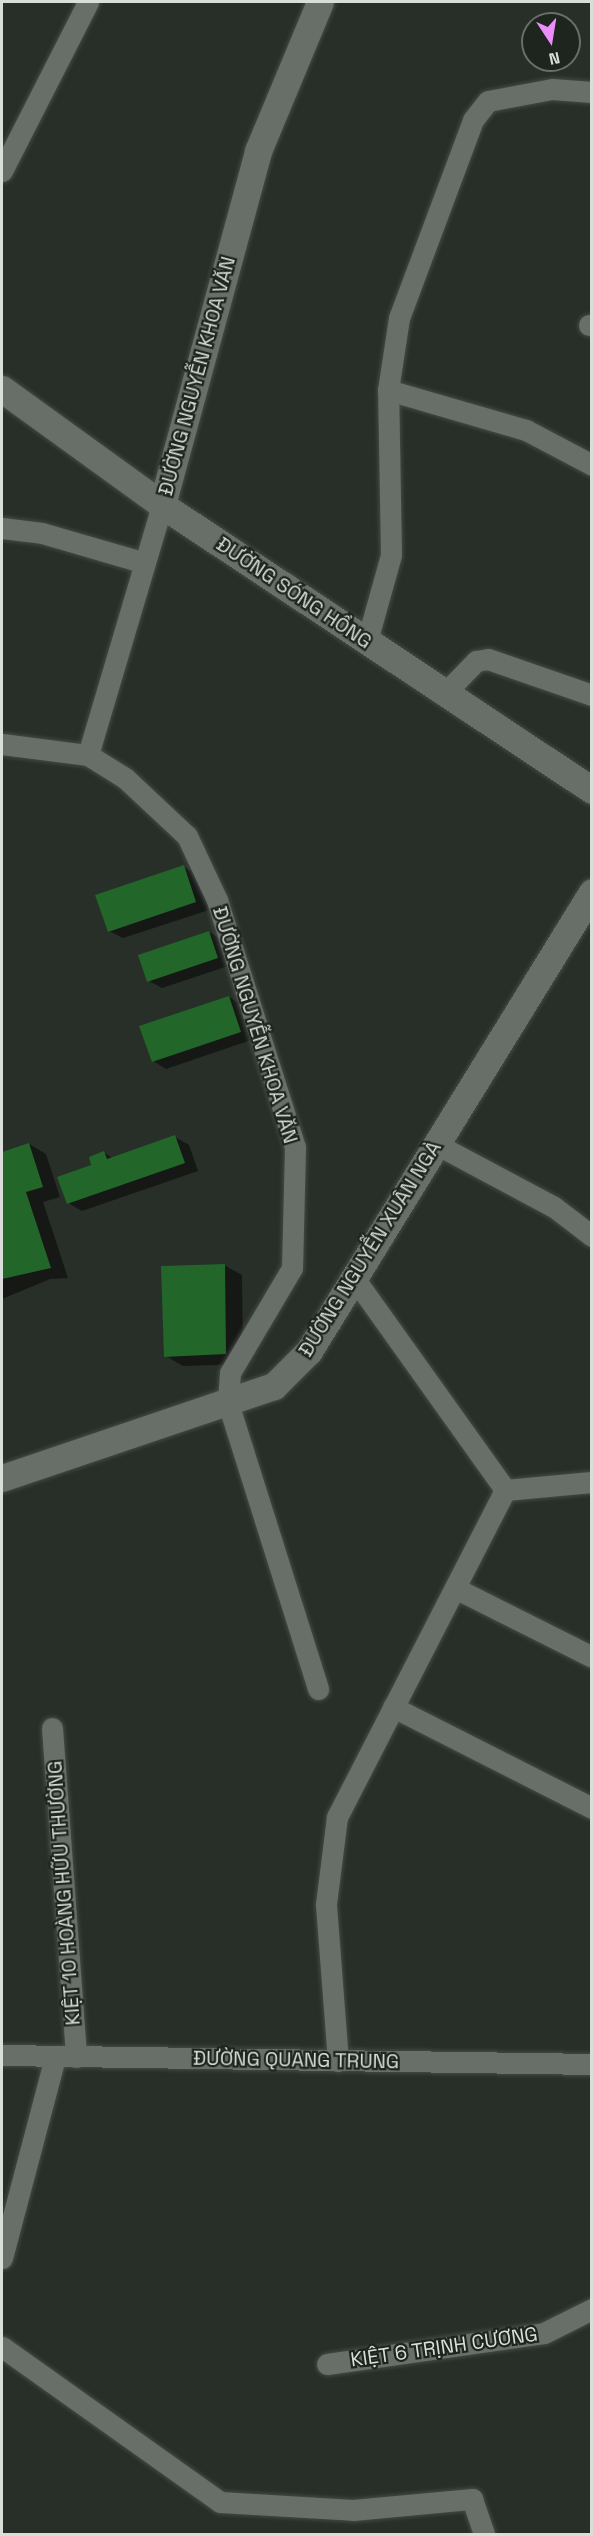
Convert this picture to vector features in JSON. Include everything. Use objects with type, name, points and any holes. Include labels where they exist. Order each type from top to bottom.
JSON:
[{"type":"street","points":[[2,171],[88,2]]},
{"type":"street","name":"ĐƯỜNG NGUYỄN KHOA VĂN","points":[[88,755],[162,505],[258,151],[320,2]]},
{"type":"street","points":[[367,641],[391,555],[388,390],[399,318],[472,120],[488,101],[552,89],[591,92]]},
{"type":"street","name":"ĐƯỜNG SÓNG HỒNG","points":[[2,388],[162,505],[591,790]]},
{"type":"street","points":[[388,390],[526,430],[591,465]]},
{"type":"street","points":[[2,528],[42,533],[145,563]]},
{"type":"street","points":[[445,693],[476,661],[488,659],[591,695]]},
{"type":"street","name":"ĐƯỜNG NGUYỄN KHOA VĂN","points":[[2,744],[88,755],[125,778],[187,837],[217,900],[295,1147],[292,1268],[230,1373],[228,1403]]},
{"type":"street","name":"ĐƯỜNG NGUYỄN XUÂN NGÀ","points":[[2,1478],[274,1386],[309,1351],[591,892]]},
{"type":"street","points":[[436,1144],[554,1208],[591,1236]]},
{"type":"street","points":[[354,1278],[505,1490]]},
{"type":"street","points":[[228,1403],[318,1689]]},
{"type":"street","points":[[505,1490],[591,1482]]},
{"type":"street","points":[[338,2061],[326,1904],[337,1817],[505,1490]]},
{"type":"street","points":[[455,1588],[591,1656]]},
{"type":"street","points":[[393,1707],[591,1808]]},
{"type":"street","name":"KIỆT 10 HOÀNG HỮU THƯỜNG","points":[[2,2258],[65,2057],[52,1728]]},
{"type":"street","name":"ĐƯỜNG QUANG TRUNG","points":[[2,2055],[591,2064]]},
{"type":"street","name":"KIỆT 6 TRỊNH CƯƠNG","points":[[327,2364],[544,2333],[591,2309]]},
{"type":"street","points":[[2,2347],[220,2502],[353,2510],[461,2498],[477,2507],[484,2535]]},
{"type":"building","points":[[184,865],[196,902],[108,932],[95,895]]},
{"type":"building","points":[[209,931],[218,958],[147,982],[138,955]]},
{"type":"building","points":[[229,996],[241,1032],[152,1062],[139,1026]]},
{"type":"building","points":[[175,1135],[185,1163],[67,1204],[57,1177],[91,1165],[89,1157],[104,1151],[107,1159]]},
{"type":"building","points":[[29,1143],[43,1187],[26,1192],[51,1268],[2,1279],[2,1152]]},
{"type":"building","points":[[225,1264],[226,1354],[164,1357],[161,1266]]}]
